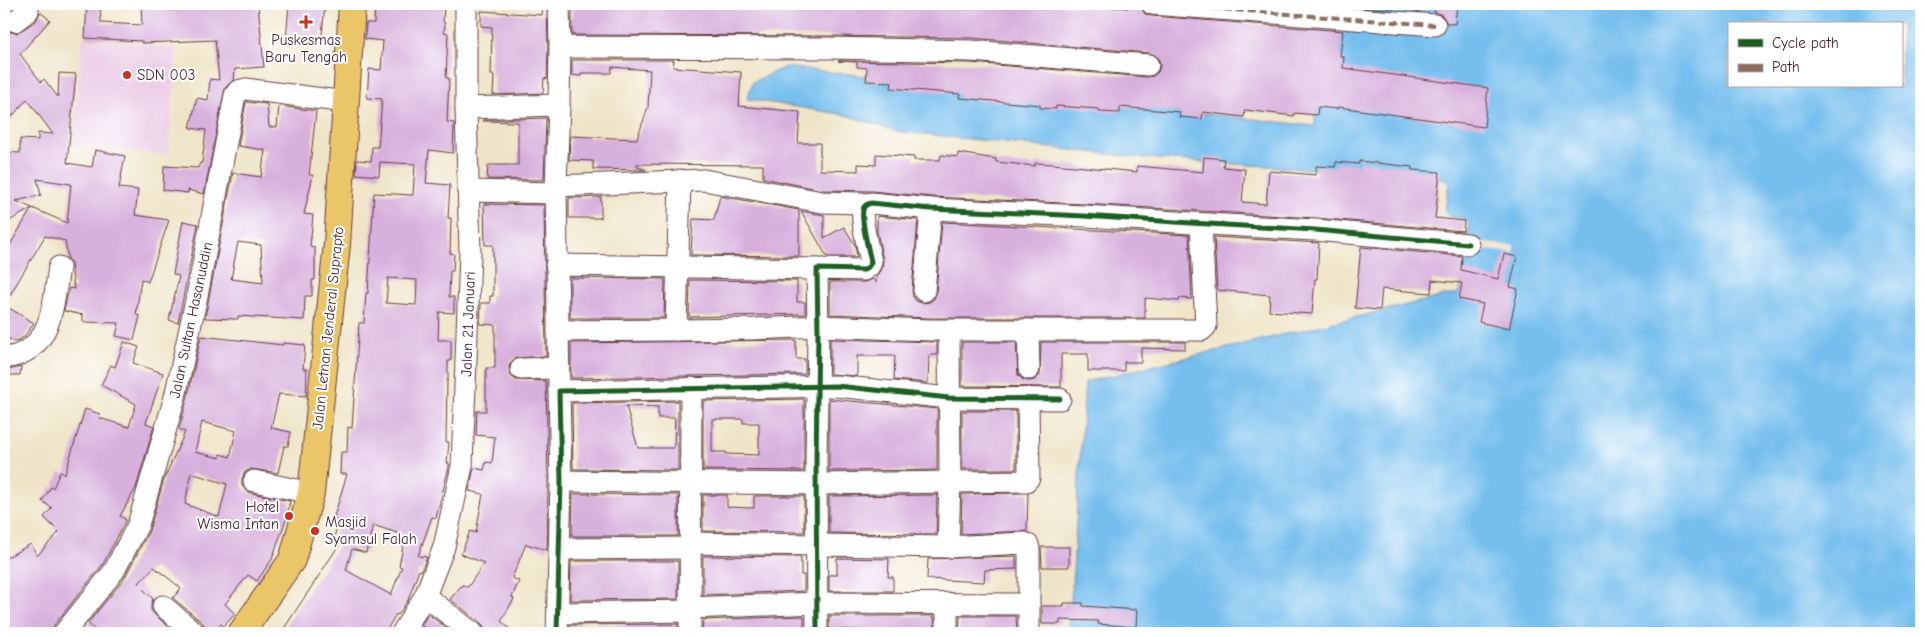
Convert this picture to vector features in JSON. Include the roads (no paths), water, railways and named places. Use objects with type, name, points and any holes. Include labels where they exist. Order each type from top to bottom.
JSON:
[{"type":"main road","name":"Jalan Letnan Jenderal Suprapto","points":[[241,633],[292,560],[311,493],[337,244],[352,4]]},
{"type":"street","points":[[16,21],[28,11],[28,4]]},
{"type":"street","name":"Jalan 21 Januari","points":[[402,633],[425,596],[444,547],[462,466],[470,253],[466,108],[466,4]]},
{"type":"street","points":[[559,4],[556,265],[561,481],[558,623],[690,610],[816,603],[1029,604]]},
{"type":"street","points":[[1152,4],[1435,25]]},
{"type":"street","points":[[560,47],[832,48],[971,51],[1148,65]]},
{"type":"street","name":"Jalan Sultan Hasanuddin","points":[[64,633],[114,572],[138,525],[175,397],[198,291],[235,95],[238,91],[246,88],[346,102]]},
{"type":"street","points":[[466,108],[559,105]]},
{"type":"street","points":[[676,330],[680,180]]},
{"type":"street","points":[[468,191],[556,189],[704,180],[822,202],[871,203],[932,209],[1315,230],[1468,244]]},
{"type":"street","points":[[556,265],[864,270],[871,262],[863,216],[864,208],[867,204]]},
{"type":"street","points":[[924,291],[932,209]]},
{"type":"street","points":[[558,331],[764,329],[818,326],[949,330],[1202,330],[1206,326],[1201,224]]},
{"type":"street","points":[[4,358],[28,352],[40,339],[50,320],[59,267]]},
{"type":"street","points":[[817,269],[817,633]]},
{"type":"street","points":[[948,547],[950,482],[949,330]]},
{"type":"street","points":[[1028,330],[1029,369]]},
{"type":"street","points":[[520,369],[558,368]]},
{"type":"street","points":[[559,391],[837,386],[949,398],[1060,399]]},
{"type":"street","points":[[690,633],[691,388]]},
{"type":"street","points":[[561,481],[817,484],[1028,480],[1028,398]]},
{"type":"street","points":[[254,481],[311,493]]},
{"type":"street","points":[[559,549],[689,546],[948,547],[1024,543],[1028,545],[1029,549],[1029,633]]},
{"type":"street","points":[[425,596],[474,633]]},
{"type":"street","points":[[947,604],[947,633]]},
{"type":"street","points":[[163,606],[195,633]]},
{"type":"water","points":[[1315,4],[1921,4],[1921,633],[1069,633],[1085,382],[1457,294],[1460,289],[1469,224],[1465,219],[1450,217],[1445,212],[1449,181],[1443,178],[1145,158],[895,131],[846,115],[747,99],[753,82],[785,67],[1315,126]]},
{"type":"place","name":"Puskesmas Baru Tengah","points":[[306,22]]},
{"type":"place","name":"SDN 003","points":[[127,75]]},
{"type":"place","name":"Hotel Wisma Intan","points":[[289,516]]},
{"type":"place","name":"Masjid Syamsul Falah","points":[[315,531]]}]
